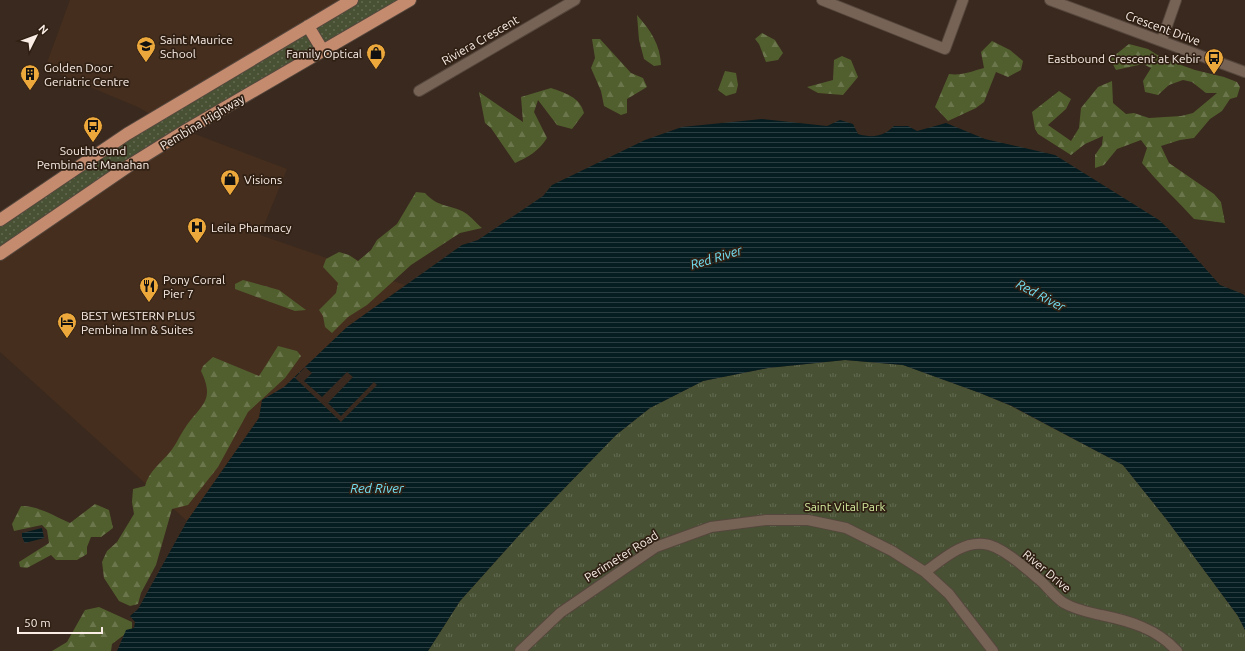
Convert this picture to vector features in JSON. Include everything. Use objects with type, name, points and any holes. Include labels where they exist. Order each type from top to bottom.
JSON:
[{"type":"main road","points":[[0,220],[132,131],[352,0]]},
{"type":"main road","name":"Pembina Highway","points":[[0,254],[130,165],[183,132],[410,0]]},
{"type":"main road","points":[[308,26],[323,51]]},
{"type":"street","points":[[822,0],[945,49],[963,0]]},
{"type":"street","name":"Crescent Drive","points":[[1050,0],[1162,40],[1245,72]]},
{"type":"street","points":[[1162,40],[1176,0]]},
{"type":"street","name":"Riviera Crescent","points":[[419,90],[572,1]]},
{"type":"street","name":"Perimeter Road","points":[[520,651],[560,612],[656,547],[711,527],[766,520],[808,520],[846,528],[892,551],[925,572],[949,594],[993,651]]},
{"type":"street","name":"River Drive","points":[[925,572],[948,555],[968,545],[982,543],[993,545],[1041,582],[1063,603],[1080,611],[1145,627],[1166,640],[1177,651]]},
{"type":"shaded area","name":"Saint Maurice School","points":[[70,0],[351,0],[154,117],[140,108],[45,68]]},
{"type":"shaded area","points":[[187,131],[287,169],[260,235],[405,285],[347,327],[284,387],[262,400],[259,417],[187,521],[0,352],[0,254]]},
{"type":"green space","points":[[351,0],[410,0],[187,131],[0,254],[0,220]]},
{"type":"green space","points":[[637,15],[647,27],[657,44],[661,65],[654,66],[644,59],[639,40]]},
{"type":"green space","points":[[762,33],[775,40],[783,53],[778,60],[766,62],[759,44],[755,39]]},
{"type":"green space","points":[[592,39],[600,39],[631,73],[643,78],[647,87],[627,99],[627,113],[621,115],[604,106],[601,91],[591,68],[595,58]]},
{"type":"green space","points":[[992,41],[1010,50],[1023,61],[1021,70],[1008,77],[996,72],[984,102],[976,108],[948,121],[935,107],[949,74],[963,74],[984,68],[981,52]]},
{"type":"green space","points":[[1129,44],[1148,49],[1164,59],[1195,70],[1224,77],[1237,82],[1240,87],[1237,97],[1230,99],[1222,111],[1210,119],[1194,138],[1180,140],[1161,146],[1169,163],[1214,194],[1221,202],[1225,223],[1194,219],[1154,178],[1142,163],[1147,148],[1141,140],[1117,149],[1104,165],[1095,168],[1095,155],[1102,145],[1103,136],[1085,144],[1071,155],[1038,134],[1035,129],[1032,112],[1059,91],[1071,99],[1066,109],[1048,125],[1071,141],[1079,128],[1081,108],[1098,87],[1112,81],[1113,103],[1126,114],[1134,113],[1149,118],[1181,116],[1193,113],[1217,93],[1206,93],[1192,82],[1183,80],[1169,85],[1158,95],[1145,92],[1143,81],[1151,68],[1143,64],[1116,70],[1110,59]]},
{"type":"green space","points":[[842,56],[851,60],[858,77],[843,95],[818,93],[807,87],[833,80],[834,60]]},
{"type":"green space","points":[[725,71],[736,73],[738,85],[736,93],[726,96],[718,90]]},
{"type":"green space","points":[[551,88],[567,94],[575,99],[579,103],[584,113],[572,129],[557,125],[538,100],[534,112],[547,138],[533,153],[515,163],[491,128],[485,123],[479,92],[523,122],[521,97]]},
{"type":"green space","points":[[416,192],[425,193],[438,203],[465,212],[482,228],[460,233],[411,265],[367,305],[348,317],[332,333],[325,327],[323,316],[319,310],[336,293],[338,283],[323,267],[326,259],[339,252],[349,255],[358,261],[371,250],[377,240],[397,224]]},
{"type":"green space","points":[[243,280],[279,290],[306,310],[295,311],[235,289],[235,284]]},
{"type":"green space","points":[[278,346],[297,351],[301,356],[285,378],[248,412],[218,467],[188,505],[172,509],[156,565],[141,593],[138,604],[130,606],[119,601],[104,578],[102,562],[107,551],[117,542],[134,514],[132,502],[133,489],[145,486],[149,476],[172,449],[185,428],[201,408],[206,397],[207,390],[201,371],[203,366],[213,357],[259,376]]},
{"type":"green space","name":"Saint Vital Park","points":[[845,360],[903,365],[980,393],[1011,406],[1123,465],[1167,520],[1238,616],[1245,630],[1245,651],[428,651],[460,601],[521,533],[616,435],[650,408],[703,381],[768,368]]},
{"type":"green space","points":[[95,504],[109,510],[113,528],[101,537],[91,537],[87,547],[87,554],[77,560],[56,560],[51,555],[27,568],[20,567],[19,562],[49,543],[47,530],[42,525],[14,531],[12,524],[21,506],[28,506],[40,510],[70,523]]},
{"type":"green space","points":[[99,607],[132,622],[132,629],[112,644],[111,651],[52,651],[67,642],[85,610]]},
{"type":"water","name":"Red River","points":[[762,119],[827,126],[840,120],[853,124],[858,134],[868,136],[877,136],[890,130],[894,126],[908,126],[917,131],[946,123],[985,139],[1055,155],[1159,220],[1179,239],[1220,285],[1245,296],[1245,630],[1238,616],[1167,520],[1123,465],[1012,406],[980,393],[903,365],[845,360],[768,368],[703,381],[650,408],[616,435],[521,533],[460,601],[428,651],[117,651],[126,630],[134,628],[135,622],[130,616],[138,609],[187,521],[259,418],[262,400],[284,387],[347,327],[462,245],[478,240],[543,196],[552,185],[645,140],[682,127]]},
{"type":"water","points":[[42,528],[44,538],[25,543],[22,533]]},
{"type":"pier","points":[[305,367],[312,373],[304,381],[322,397],[347,372],[353,377],[328,403],[341,416],[374,382],[377,385],[341,422],[295,378]]},
{"type":"place","name":"Saint Maurice School","points":[[146,63]]},
{"type":"place","name":"Family Optical","points":[[376,70]]},
{"type":"place","name":"Eastbound Crescent at Kebir","points":[[1214,75]]},
{"type":"place","name":"Golden Door Geriatric Centre","points":[[30,91]]},
{"type":"place","name":"Southbound Pembina at Manahan","points":[[93,143]]},
{"type":"place","name":"Visions","points":[[230,196]]},
{"type":"place","name":"Leila Pharmacy","points":[[197,244]]},
{"type":"place","name":"Pony Corral Pier 7","points":[[149,303]]},
{"type":"place","name":"BEST WESTERN PLUS Pembina Inn & Suites","points":[[67,339]]}]
